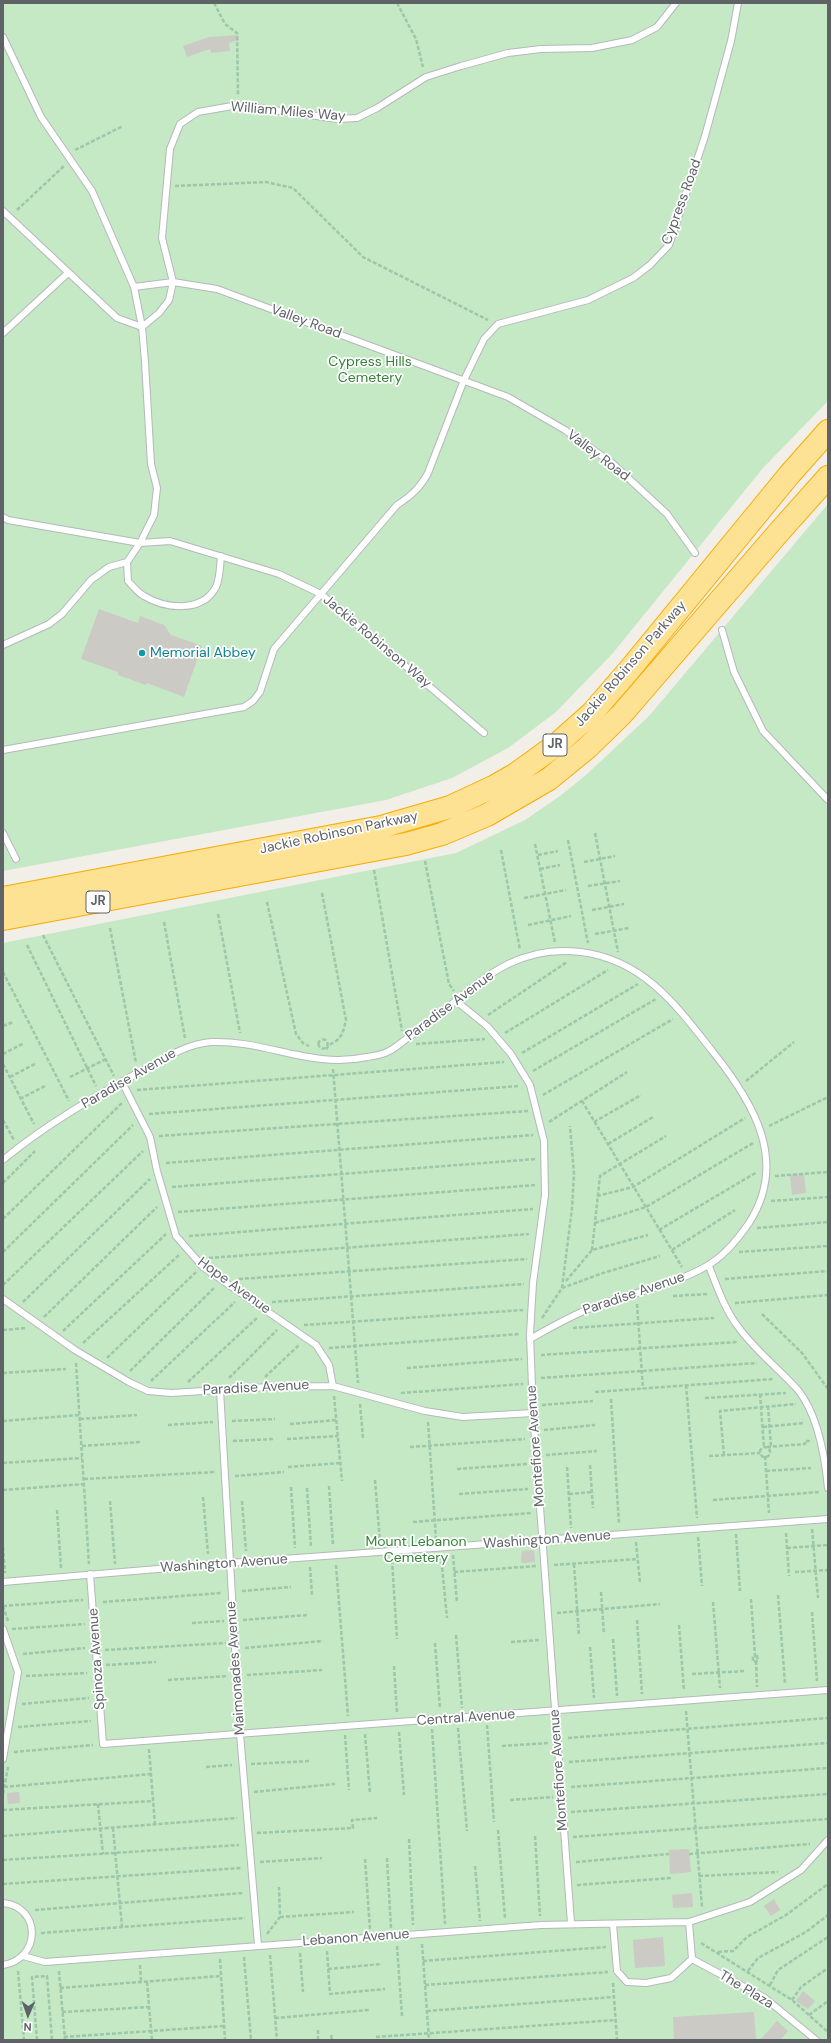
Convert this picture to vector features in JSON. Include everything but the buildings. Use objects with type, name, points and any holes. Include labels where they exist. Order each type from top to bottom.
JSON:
[{"type":"highway","name":"Jackie Robinson Parkway","points":[[4,898],[381,827],[450,807],[495,786],[516,774],[556,745],[592,713],[630,669],[793,470],[828,431]]},
{"type":"highway","name":"Jackie Robinson Parkway","points":[[3,919],[406,844],[447,832],[487,815],[549,779],[603,733],[828,478]]},
{"type":"lane","name":"William Miles Way","points":[[173,282],[162,238],[170,149],[180,124],[198,112],[238,105],[338,119],[357,118],[377,108],[399,92],[426,77],[508,53],[541,49],[592,48],[632,40],[657,27],[676,3]]},
{"type":"lane","name":"Cypress Road","points":[[498,324],[588,300],[633,278],[650,265],[669,245],[705,136],[731,41],[738,3]]},
{"type":"lane","points":[[3,37],[4,45],[41,117],[92,191],[134,287],[142,327],[146,362],[151,464],[157,488],[154,515],[140,543],[127,562],[128,581],[143,596],[166,605],[187,607],[206,600],[216,586],[221,556]]},
{"type":"lane","points":[[3,211],[117,318],[142,327]]},
{"type":"lane","points":[[3,334],[68,273]]},
{"type":"lane","points":[[142,327],[159,313],[169,300],[173,282]]},
{"type":"lane","name":"Valley Road","points":[[134,287],[173,282],[217,289],[508,396],[565,430],[612,463],[667,514],[694,553]]},
{"type":"lane","points":[[3,750],[244,707],[253,701],[260,692],[274,649],[397,505],[412,495],[421,485],[428,473],[464,380],[484,339],[498,324]]},
{"type":"lane","name":"Jackie Robinson Way","points":[[5,520],[140,543],[170,541],[279,574],[321,594],[484,733]]},
{"type":"lane","points":[[3,645],[49,624],[62,614],[91,580],[109,567],[127,562]]},
{"type":"lane","points":[[722,630],[734,672],[763,731],[828,800]]},
{"type":"lane","points":[[3,833],[16,859]]},
{"type":"lane","name":"Paradise Avenue","points":[[3,1160],[17,1148],[74,1111],[120,1083],[180,1050],[208,1042],[242,1044],[309,1059],[346,1062],[384,1054],[423,1029],[482,979],[499,968],[521,958],[557,951],[583,952],[620,962],[636,970],[665,994],[725,1067],[749,1101],[760,1130],[766,1166],[767,1177],[761,1202],[759,1208],[740,1237],[708,1266],[674,1283],[636,1293],[586,1310],[546,1330],[530,1336]]},
{"type":"lane","name":"Montefiore Avenue","points":[[457,999],[497,1038],[514,1060],[530,1085],[541,1131],[545,1185],[533,1283],[530,1336],[534,1430],[571,1923]]},
{"type":"lane","name":"Hope Avenue","points":[[120,1083],[128,1093],[151,1140],[157,1171],[176,1237],[202,1266],[288,1324],[319,1349],[329,1365],[333,1386]]},
{"type":"lane","points":[[708,1266],[719,1293],[738,1328],[799,1392],[815,1422],[825,1459],[828,1488]]},
{"type":"lane","name":"Paradise Avenue","points":[[3,1298],[16,1309],[76,1350],[122,1378],[148,1391],[176,1393],[253,1388],[333,1386],[427,1411],[463,1417],[533,1412]]},
{"type":"lane","name":"Maimonades Avenue","points":[[218,1390],[223,1442],[240,1734],[258,1945]]},
{"type":"lane","name":"Washington Avenue","points":[[4,1582],[229,1563],[828,1519]]},
{"type":"lane","name":"Spinoza Avenue","points":[[90,1574],[103,1744]]},
{"type":"lane","points":[[3,1629],[18,1672],[3,1760]]},
{"type":"lane","name":"Central Avenue","points":[[103,1744],[555,1712],[828,1690]]},
{"type":"lane","name":"Lebanon Avenue","points":[[23,1956],[45,1962],[505,1927],[571,1923],[612,1924],[689,1922],[750,1902],[801,1870],[827,1842]]},
{"type":"lane","points":[[3,1903],[14,1906],[22,1911],[29,1919],[32,1933],[29,1948],[23,1956],[3,1965]]},
{"type":"lane","points":[[612,1924],[617,1971],[626,1982],[646,1983],[671,1978],[692,1960],[689,1922]]},
{"type":"lane","name":"The Plaza","points":[[692,1960],[765,1998],[816,2040]]},
{"type":"path","points":[[214,3],[224,24],[237,33],[238,105]]},
{"type":"path","points":[[397,3],[416,39],[426,77]]},
{"type":"path","points":[[10,217],[68,157],[123,126]]},
{"type":"path","points":[[167,186],[266,182],[293,188],[363,257],[466,310],[498,324]]},
{"type":"path","points":[[396,1046],[497,1038],[620,962],[612,931],[595,834]]},
{"type":"path","points":[[568,840],[590,954]]},
{"type":"path","points":[[535,844],[557,951]]},
{"type":"path","points":[[501,850],[521,958]]},
{"type":"path","points":[[538,855],[558,851]]},
{"type":"path","points":[[584,862],[615,856]]},
{"type":"path","points":[[425,861],[449,984],[457,999]]},
{"type":"path","points":[[540,869],[560,865]]},
{"type":"path","points":[[374,870],[404,1041]]},
{"type":"path","points":[[588,886],[620,881]]},
{"type":"path","points":[[524,898],[566,890]]},
{"type":"path","points":[[267,902],[296,1034],[303,1043],[323,1049],[337,1040],[344,1032],[346,1020],[322,893]]},
{"type":"path","points":[[592,910],[624,904]]},
{"type":"path","points":[[218,914],[242,1044]]},
{"type":"path","points":[[528,925],[570,916]]},
{"type":"path","points":[[164,922],[187,1048]]},
{"type":"path","points":[[110,928],[138,1073]]},
{"type":"path","points":[[595,934],[629,928]]},
{"type":"path","points":[[44,935],[106,1059],[120,1083]]},
{"type":"path","points":[[27,945],[100,1095]]},
{"type":"path","points":[[480,1020],[583,952]]},
{"type":"path","points":[[3,972],[74,1111]]},
{"type":"path","points":[[3,1219],[128,1093],[514,1060],[646,978]]},
{"type":"path","points":[[524,1076],[665,994]]},
{"type":"path","points":[[534,1101],[682,1014]]},
{"type":"path","points":[[3,1026],[13,1022]]},
{"type":"path","points":[[323,1040],[327,1042],[324,1060],[320,1047],[320,1042],[323,1040]]},
{"type":"path","points":[[739,1087],[794,1042]]},
{"type":"path","points":[[3,1054],[24,1043]]},
{"type":"path","points":[[70,1077],[106,1059]]},
{"type":"path","points":[[333,1061],[363,1438]]},
{"type":"path","points":[[3,1064],[38,1134]]},
{"type":"path","points":[[10,1077],[35,1064]]},
{"type":"path","points":[[156,1164],[541,1131],[582,1101],[627,1072]]},
{"type":"path","points":[[3,1252],[140,1116],[530,1085]]},
{"type":"path","points":[[20,1099],[45,1086]]},
{"type":"path","points":[[594,1122],[641,1094]]},
{"type":"path","points":[[760,1130],[828,1097]]},
{"type":"path","points":[[582,1101],[687,1276]]},
{"type":"path","points":[[3,1285],[151,1140],[338,1123],[536,1111]]},
{"type":"path","points":[[597,1196],[633,1187],[754,1113]]},
{"type":"path","points":[[608,1144],[652,1117]]},
{"type":"path","points":[[3,1120],[17,1148]]},
{"type":"path","points":[[546,1311],[562,1288],[572,1208],[574,1174],[570,1126]]},
{"type":"path","points":[[566,1281],[592,1250],[600,1176],[666,1136]]},
{"type":"path","points":[[595,1223],[646,1207],[762,1138]]},
{"type":"path","points":[[3,1183],[35,1151]]},
{"type":"path","points":[[163,1188],[544,1158]]},
{"type":"path","points":[[659,1230],[766,1166]]},
{"type":"path","points":[[16,1309],[157,1171]]},
{"type":"path","points":[[767,1177],[828,1172]]},
{"type":"path","points":[[170,1212],[545,1185]]},
{"type":"path","points":[[761,1202],[828,1197]]},
{"type":"path","points":[[3,1330],[40,1325],[166,1199]]},
{"type":"path","points":[[176,1237],[543,1208]]},
{"type":"path","points":[[672,1250],[735,1210]]},
{"type":"path","points":[[745,1229],[828,1222]]},
{"type":"path","points":[[57,1337],[173,1226]]},
{"type":"path","points":[[195,1259],[540,1233]]},
{"type":"path","points":[[592,1250],[648,1235]]},
{"type":"path","points":[[722,1253],[828,1246]]},
{"type":"path","points":[[90,1574],[76,1350],[186,1248]]},
{"type":"path","points":[[562,1288],[603,1273],[660,1256]]},
{"type":"path","points":[[122,1378],[222,1280],[536,1259]]},
{"type":"path","points":[[100,1365],[202,1266]]},
{"type":"path","points":[[714,1280],[828,1271]]},
{"type":"path","points":[[566,1281],[568,1286]]},
{"type":"path","points":[[256,1303],[533,1283]]},
{"type":"path","points":[[636,1293],[643,1389]]},
{"type":"path","points":[[673,1296],[719,1293]]},
{"type":"path","points":[[143,1388],[243,1294]]},
{"type":"path","points":[[725,1304],[828,1295]]},
{"type":"path","points":[[218,1390],[288,1324],[531,1309]]},
{"type":"path","points":[[176,1393],[266,1310]]},
{"type":"path","points":[[762,1314],[802,1352],[828,1389]]},
{"type":"path","points":[[546,1330],[714,1318]]},
{"type":"path","points":[[319,1349],[530,1336]]},
{"type":"path","points":[[253,1388],[306,1338]]},
{"type":"path","points":[[407,1368],[640,1349],[751,1342]]},
{"type":"path","points":[[400,1393],[642,1371],[772,1362]]},
{"type":"path","points":[[3,1373],[66,1369]]},
{"type":"path","points":[[595,1392],[786,1378]]},
{"type":"path","points":[[686,1385],[702,1586]]},
{"type":"path","points":[[333,1386],[342,1482]]},
{"type":"path","points":[[705,1398],[799,1392]]},
{"type":"path","points":[[760,1394],[764,1447]]},
{"type":"path","points":[[611,1399],[620,1534]]},
{"type":"path","points":[[533,1406],[593,1401]]},
{"type":"path","points":[[724,1455],[720,1411],[805,1404]]},
{"type":"path","points":[[760,1452],[761,1456],[770,1456],[768,1406]]},
{"type":"path","points":[[427,1411],[434,1520],[446,1618]]},
{"type":"path","points":[[3,1421],[80,1415]]},
{"type":"path","points":[[80,1419],[137,1415]]},
{"type":"path","points":[[290,1424],[336,1420]]},
{"type":"path","points":[[762,1427],[815,1422]]},
{"type":"path","points":[[534,1430],[595,1426]]},
{"type":"path","points":[[287,1439],[338,1436]]},
{"type":"path","points":[[223,1442],[275,1439]]},
{"type":"path","points":[[410,1447],[535,1439]]},
{"type":"path","points":[[760,1452],[760,1448],[764,1447],[805,1444],[805,1441],[820,1440]]},
{"type":"path","points":[[82,1446],[141,1442]]},
{"type":"path","points":[[536,1456],[597,1451]]},
{"type":"path","points":[[709,1456],[760,1452]]},
{"type":"path","points":[[765,1456],[770,1524]]},
{"type":"path","points":[[3,1463],[82,1458]]},
{"type":"path","points":[[288,1467],[340,1463]]},
{"type":"path","points":[[457,1469],[537,1463]]},
{"type":"path","points":[[590,1465],[593,1508]]},
{"type":"path","points":[[567,1467],[572,1538]]},
{"type":"path","points":[[766,1472],[811,1468]]},
{"type":"path","points":[[84,1480],[284,1472]]},
{"type":"path","points":[[375,1480],[380,1552]]},
{"type":"path","points":[[3,1490],[84,1484]]},
{"type":"path","points":[[329,1486],[349,1790]]},
{"type":"path","points":[[291,1487],[296,1558]]},
{"type":"path","points":[[307,1488],[312,1595]]},
{"type":"path","points":[[459,1494],[539,1488]]},
{"type":"path","points":[[569,1494],[592,1492]]},
{"type":"path","points":[[713,1500],[828,1492]]},
{"type":"path","points":[[203,1497],[209,1565]]},
{"type":"path","points":[[110,1501],[116,1572]]},
{"type":"path","points":[[242,1501],[247,1562]]},
{"type":"path","points":[[57,1510],[62,1577]]},
{"type":"path","points":[[413,1522],[541,1513]]},
{"type":"path","points":[[812,1520],[818,1598]]},
{"type":"path","points":[[785,1522],[789,1576]]},
{"type":"path","points":[[735,1526],[740,1591]]},
{"type":"path","points":[[636,1534],[640,1582]]},
{"type":"path","points":[[787,1548],[828,1545]]},
{"type":"path","points":[[3,1547],[4,1582]]},
{"type":"path","points":[[452,1547],[457,1603]]},
{"type":"path","points":[[391,1551],[397,1639]]},
{"type":"path","points":[[574,1564],[579,1636]]},
{"type":"path","points":[[795,1572],[828,1570]]},
{"type":"path","points":[[3,1606],[291,1587]]},
{"type":"path","points":[[601,1592],[604,1634]]},
{"type":"path","points":[[778,1595],[785,1693]]},
{"type":"path","points":[[751,1599],[755,1656],[757,1656],[758,1661],[756,1661],[758,1695]]},
{"type":"path","points":[[713,1602],[721,1698]]},
{"type":"path","points":[[548,1613],[660,1604]]},
{"type":"path","points":[[812,1612],[817,1691]]},
{"type":"path","points":[[192,1623],[308,1615]]},
{"type":"path","points":[[637,1620],[643,1705]]},
{"type":"path","points":[[12,1629],[94,1624]]},
{"type":"path","points":[[679,1625],[702,1918]]},
{"type":"path","points":[[456,1635],[467,1831]]},
{"type":"path","points":[[613,1639],[618,1706]]},
{"type":"path","points":[[511,1642],[550,1640]]},
{"type":"path","points":[[23,1654],[96,1649],[323,1641]]},
{"type":"path","points":[[435,1643],[441,1720]]},
{"type":"path","points":[[590,1647],[594,1708]]},
{"type":"path","points":[[23,1677],[156,1662]]},
{"type":"path","points":[[394,1666],[404,1795]]},
{"type":"path","points":[[692,1674],[746,1671]]},
{"type":"path","points":[[18,1704],[100,1697]]},
{"type":"path","points":[[486,1716],[494,1822]]},
{"type":"path","points":[[502,1746],[688,1728],[828,1718]]},
{"type":"path","points":[[14,1728],[101,1720]]},
{"type":"path","points":[[431,1720],[445,1932]]},
{"type":"path","points":[[365,1725],[370,1794]]},
{"type":"path","points":[[148,1741],[155,1824]]},
{"type":"path","points":[[559,1762],[828,1743]]},
{"type":"path","points":[[10,1753],[103,1744]]},
{"type":"path","points":[[206,1767],[311,1761]]},
{"type":"path","points":[[561,1788],[828,1768]]},
{"type":"path","points":[[4,1787],[151,1774]]},
{"type":"path","points":[[245,1793],[335,1784]]},
{"type":"path","points":[[563,1813],[828,1794]]},
{"type":"path","points":[[510,1800],[562,1797]]},
{"type":"path","points":[[3,1810],[153,1801]]},
{"type":"path","points":[[98,1804],[103,1854]]},
{"type":"path","points":[[3,1836],[247,1818]]},
{"type":"path","points":[[249,1833],[353,1828],[352,1820],[377,1818]]},
{"type":"path","points":[[565,1837],[828,1819]]},
{"type":"path","points":[[113,1828],[122,1926]]},
{"type":"path","points":[[498,1830],[505,1927]]},
{"type":"path","points":[[535,1836],[541,1925]]},
{"type":"path","points":[[409,1839],[414,1934]]},
{"type":"path","points":[[689,1854],[827,1842]]},
{"type":"path","points":[[3,1860],[249,1844]]},
{"type":"path","points":[[567,1862],[669,1854]]},
{"type":"path","points":[[3,1884],[118,1877],[322,1858]]},
{"type":"path","points":[[387,1858],[402,2016]]},
{"type":"path","points":[[365,1859],[370,1937]]},
{"type":"path","points":[[475,1866],[480,1929]]},
{"type":"path","points":[[699,1876],[801,1870]]},
{"type":"path","points":[[568,1885],[671,1878]]},
{"type":"path","points":[[718,1952],[733,1951],[747,1937],[786,1915],[828,1884]]},
{"type":"path","points":[[258,1945],[280,1917],[279,1887]]},
{"type":"path","points":[[22,1911],[254,1893]]},
{"type":"path","points":[[280,1917],[354,1912]]},
{"type":"path","points":[[748,1971],[758,1958],[806,1932],[828,1915]]},
{"type":"path","points":[[32,1933],[256,1917]]},
{"type":"path","points":[[421,1934],[429,2040]]},
{"type":"path","points":[[770,1985],[778,1970],[828,1937]]},
{"type":"path","points":[[326,1940],[330,1994],[385,1989]]},
{"type":"path","points":[[299,1942],[303,1992]]},
{"type":"path","points":[[270,1944],[277,2040]]},
{"type":"path","points":[[708,1946],[792,2000],[827,2030]]},
{"type":"path","points":[[244,1947],[251,2040]]},
{"type":"path","points":[[423,1961],[615,1947]]},
{"type":"path","points":[[219,1948],[225,2040]]},
{"type":"path","points":[[139,1955],[141,1982]]},
{"type":"path","points":[[17,1960],[24,2040]]},
{"type":"path","points":[[58,1961],[65,2038],[224,2026]]},
{"type":"path","points":[[328,1969],[382,1964]]},
{"type":"path","points":[[792,2000],[801,1986],[828,1968]]},
{"type":"path","points":[[425,1986],[617,1971]]},
{"type":"path","points":[[617,1971],[613,1975],[617,2040]]},
{"type":"path","points":[[37,2040],[32,1976],[47,1976],[52,2040]]},
{"type":"path","points":[[60,1988],[221,1976]]},
{"type":"path","points":[[147,1982],[152,2040]]},
{"type":"path","points":[[426,2010],[614,1997]]},
{"type":"path","points":[[809,2015],[828,2001]]},
{"type":"path","points":[[62,2012],[149,2007]]},
{"type":"path","points":[[275,2018],[369,2010]]},
{"type":"path","points":[[376,2037],[616,2020]]},
{"type":"path","points":[[318,2030],[318,2040]]},
{"type":"path","points":[[331,2034],[332,2040]]},
{"type":"green space","name":"Cypress Hills Cemetery","points":[[3,3],[828,3],[828,401],[763,468],[613,653],[556,712],[508,748],[452,778],[386,800],[3,871]]},
{"type":"green space","name":"Mount Lebanon Cemetery","points":[[828,504],[828,2040],[3,2040],[3,943],[456,853],[525,820],[560,796],[586,775],[649,716]]},
{"type":"place","name":"Memorial Abbey","points":[[142,653]]}]
